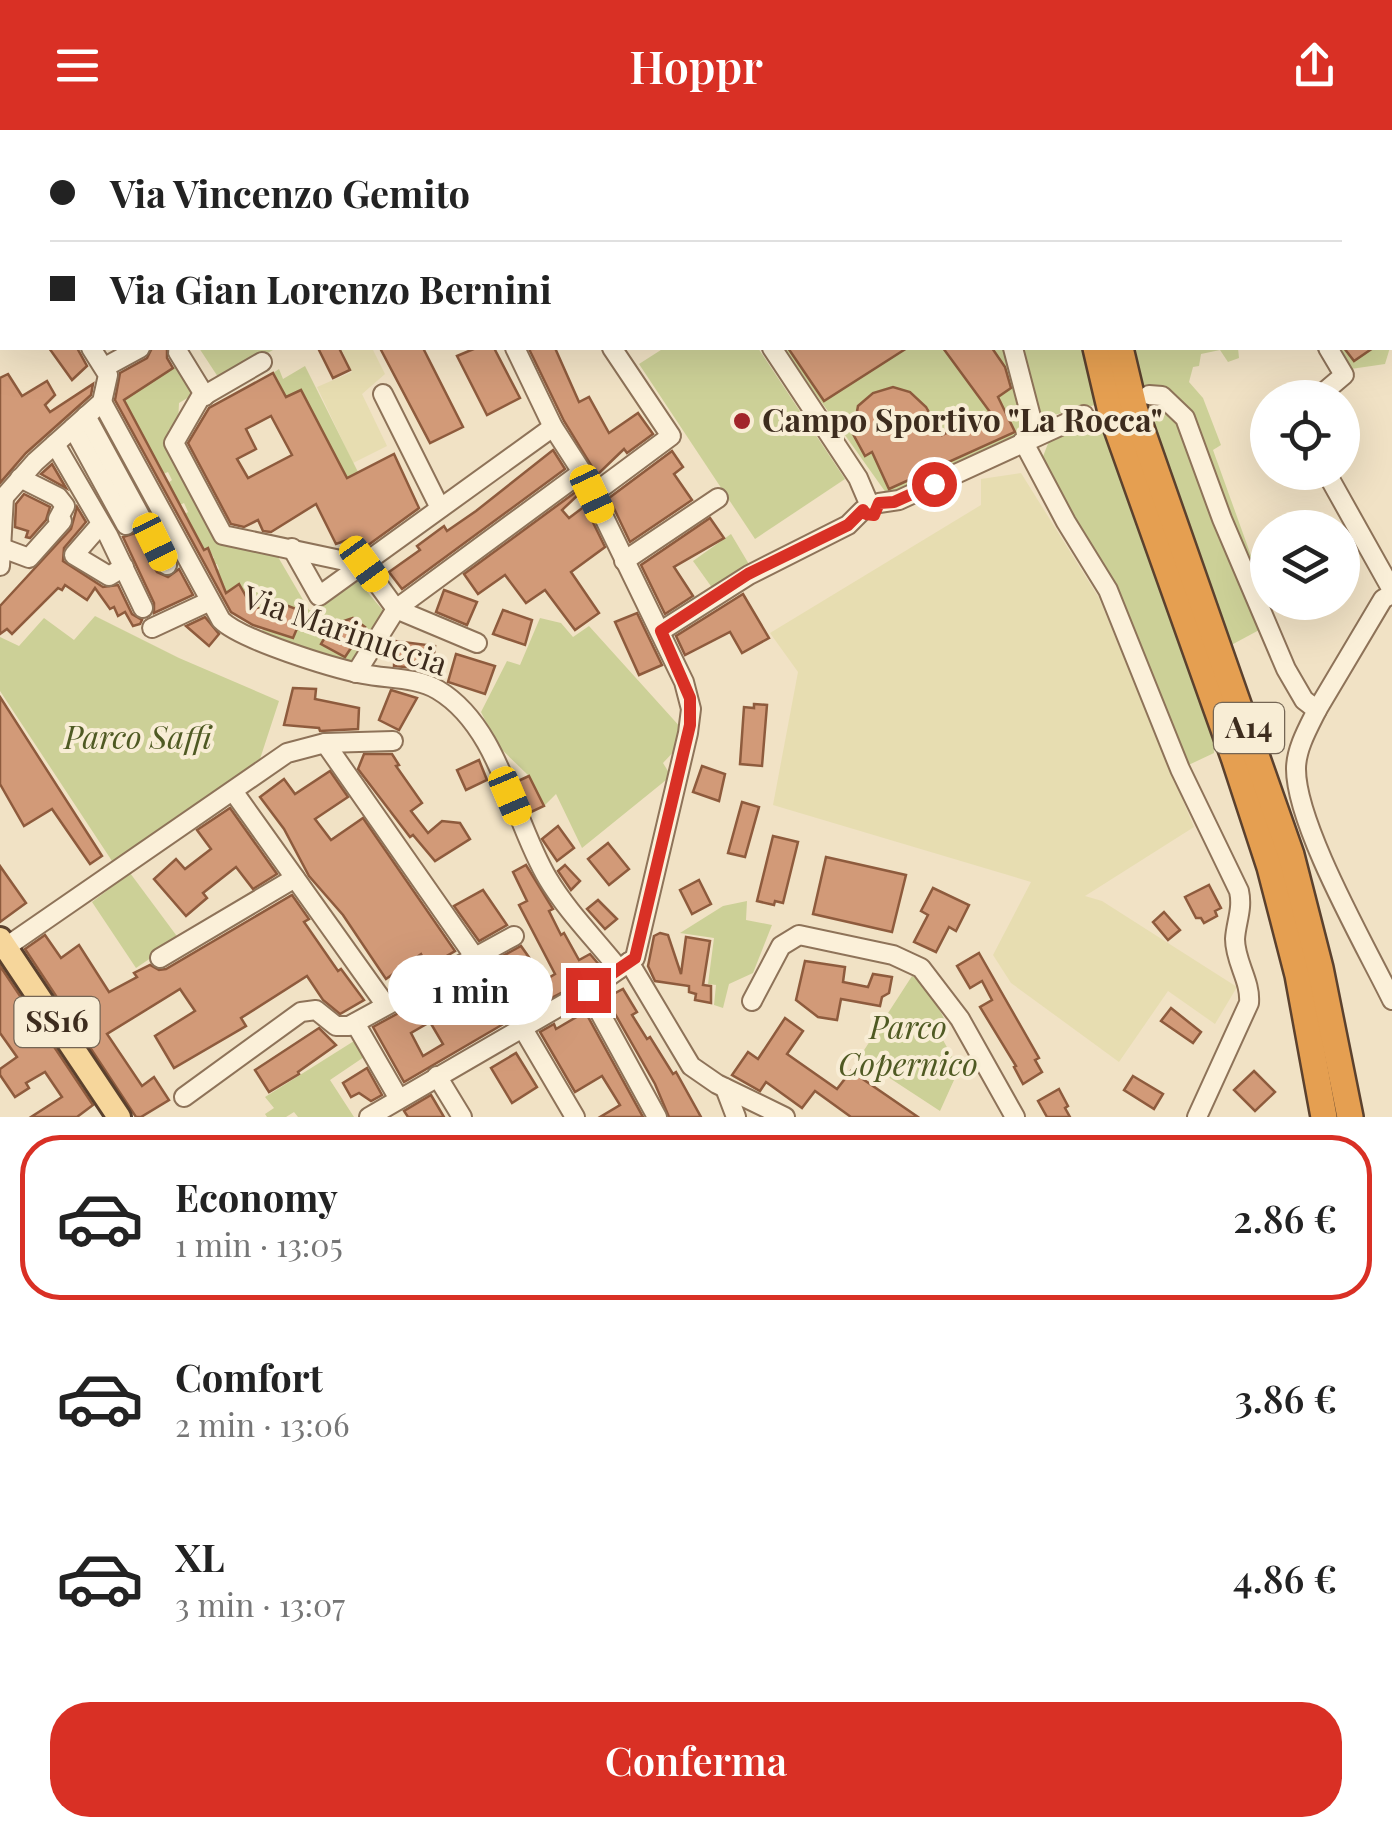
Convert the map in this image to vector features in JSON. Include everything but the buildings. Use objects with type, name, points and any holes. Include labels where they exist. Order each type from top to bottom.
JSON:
[{"type":"highway","name":"A14","points":[[1096,350],[1111,412],[1270,866],[1298,975],[1324,1117]]},
{"type":"highway","name":"A14","points":[[1120,350],[1135,411],[1292,855],[1350,1117]]},
{"type":"main road","name":"SS16","points":[[3,943],[109,1114]]},
{"type":"street","points":[[92,350],[108,375],[102,402],[144,518],[166,565]]},
{"type":"street","points":[[105,368],[136,350]]},
{"type":"street","points":[[184,350],[210,392]]},
{"type":"street","points":[[516,350],[554,428],[582,472],[687,690],[691,719],[635,958],[588,990],[657,1117]]},
{"type":"street","points":[[592,494],[671,436],[613,350]]},
{"type":"street","points":[[773,350],[858,478],[870,504]]},
{"type":"street","points":[[1013,350],[1029,439],[1066,522],[1108,590],[1176,758],[1240,891],[1242,910],[1235,940],[1249,1003],[1196,1117]]},
{"type":"street","points":[[1329,350],[1344,374],[1337,380]]},
{"type":"street","points":[[262,362],[210,392],[174,443],[223,535],[364,564],[396,609],[477,643]]},
{"type":"street","points":[[384,394],[440,508]]},
{"type":"street","points":[[1149,395],[1162,396],[1185,418],[1222,519],[1286,670],[1304,700],[1317,710]]},
{"type":"street","points":[[20,478],[58,497],[65,506],[58,519],[62,522],[29,558],[1,557],[2,497],[20,478],[55,444],[102,402]]},
{"type":"street","points":[[661,631],[748,574],[848,525],[870,504],[899,500],[1084,415]]},
{"type":"street","points":[[80,422],[144,518],[208,602],[152,628]]},
{"type":"street","points":[[292,548],[319,596],[554,428]]},
{"type":"street","points":[[55,444],[105,530],[143,608]]},
{"type":"street","points":[[356,673],[396,609],[582,472]]},
{"type":"street","points":[[58,497],[78,483]]},
{"type":"street","points":[[1336,490],[1392,592],[1382,599],[1317,710],[1296,764],[1297,788],[1320,851],[1392,1000]]},
{"type":"street","points":[[624,561],[718,498]]},
{"type":"street","points":[[124,567],[109,576],[74,554],[105,530],[144,518]]},
{"type":"street","name":"Via Marinuccia","points":[[208,602],[221,620],[236,631],[356,673],[428,685],[461,709],[498,768],[546,876],[624,966],[683,1056],[701,1074],[785,1117]]},
{"type":"street","points":[[3,943],[288,753],[325,743],[393,741]]},
{"type":"street","points":[[325,743],[474,956]]},
{"type":"street","points":[[232,791],[385,1004]]},
{"type":"street","points":[[160,958],[295,878]]},
{"type":"street","points":[[752,1002],[781,946],[799,935],[911,962],[926,972],[944,997],[1016,1117]]},
{"type":"street","points":[[184,1098],[301,1012],[316,1010],[341,1028],[356,1023],[514,936]]},
{"type":"street","points":[[369,1117],[568,1001]]},
{"type":"street","points":[[356,1023],[399,1099]]},
{"type":"street","points":[[522,1027],[575,1117]]},
{"type":"street","points":[[437,1076],[462,1117]]},
{"type":"street","points":[[725,1088],[736,1117]]},
{"type":"street","points":[[749,1117],[766,1107]]},
{"type":"shaded area","points":[[342,350],[373,350],[385,374],[362,394],[387,446],[353,463],[317,387],[352,372]]},
{"type":"shaded area","points":[[1021,473],[1099,598],[1194,827],[1085,896],[1102,901],[1237,987],[1215,1024],[1168,991],[1119,1062],[1011,983],[993,955],[1031,882],[773,805],[798,672],[770,633],[981,505],[981,479]]},
{"type":"green space","points":[[200,350],[273,350],[220,380]]},
{"type":"green space","name":"Campo Sportivo \"La Rocca\"","points":[[661,350],[759,350],[845,479],[755,539],[639,364]]},
{"type":"green space","points":[[784,350],[1220,350],[1201,354],[1189,382],[1203,398],[1221,445],[1213,450],[1250,553],[1250,582],[1183,410],[1149,392],[1033,420],[1034,430],[889,497]]},
{"type":"green space","points":[[1220,350],[1238,350],[1239,358],[1228,362]]},
{"type":"green space","points":[[1329,350],[1389,350],[1385,364],[1344,370]]},
{"type":"green space","points":[[179,364],[196,393],[179,403],[178,423],[169,429],[166,439],[222,544],[274,550],[309,610],[358,581],[386,614],[352,669],[261,634],[269,613],[260,609],[256,618],[239,585],[227,592],[215,572],[219,569],[217,564],[210,561],[214,558],[209,549],[204,550],[185,514],[188,512],[184,503],[180,505],[168,483],[172,480],[168,472],[163,474],[123,398]]},
{"type":"green space","points":[[305,366],[358,472],[347,478],[301,391],[286,397],[273,373],[279,369],[283,379]]},
{"type":"green space","points":[[1150,406],[1169,413],[1180,423],[1250,601],[1250,620],[1257,620],[1261,629],[1209,657],[1214,753],[1180,769],[1042,459],[1049,441]]},
{"type":"green space","points":[[731,534],[750,566],[713,589],[693,561]]},
{"type":"green space","name":"Parco Saffi","points":[[95,616],[279,701],[260,759],[192,811],[112,861],[0,691],[0,637],[19,646],[44,618],[74,640]]},
{"type":"green space","points":[[540,618],[561,623],[573,637],[589,626],[682,729],[677,748],[663,763],[671,776],[582,848],[556,794],[544,806],[529,776],[498,746],[481,712],[507,661],[520,665]]},
{"type":"green space","points":[[130,873],[179,939],[136,968],[92,902]]},
{"type":"green space","points":[[747,901],[746,920],[772,925],[753,973],[729,984],[723,1008],[714,1005],[716,985],[708,984],[714,938],[680,933],[723,906]]},
{"type":"green space","name":"Parco Copernico","points":[[912,976],[924,981],[947,1024],[938,1031],[959,1069],[940,1111],[859,1058]]},
{"type":"green space","points":[[354,1041],[364,1057],[330,1080],[354,1117],[298,1117],[294,1112],[286,1117],[267,1117],[265,1114],[274,1108],[265,1097]]},
{"type":"place","name":"Campo Sportivo \"La Rocca\"","points":[[742,421]]},
{"type":"route","points":[[588,990],[635,958],[690,725],[690,698],[661,631],[748,574],[848,525],[863,510],[874,515],[880,509],[879,503],[890,504],[934,484]]}]
